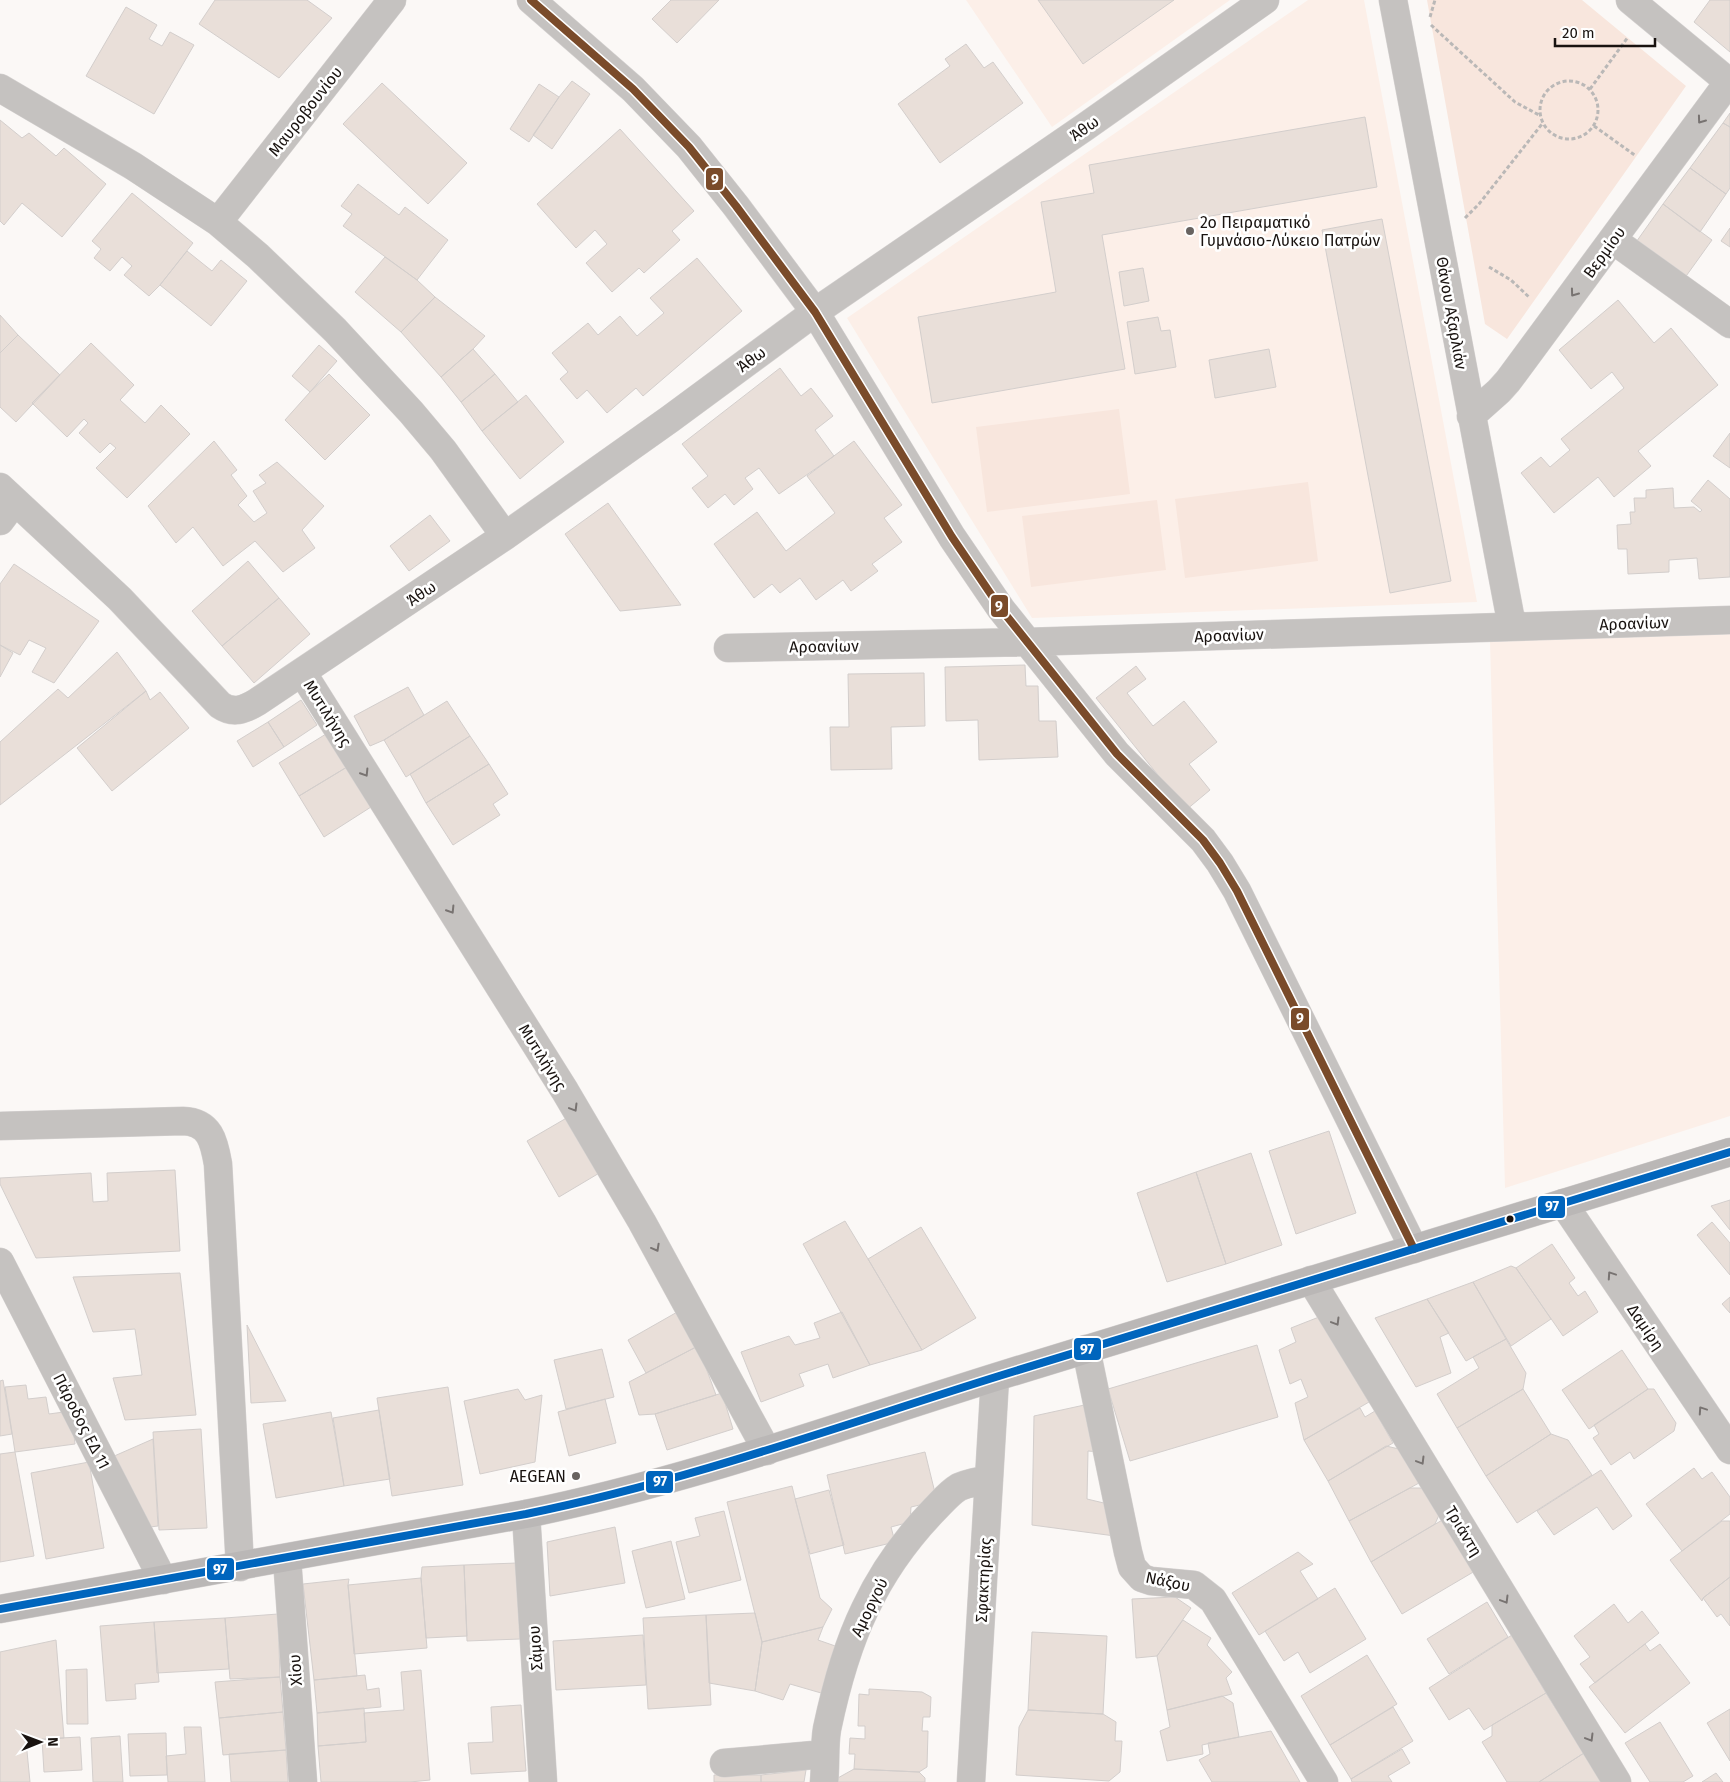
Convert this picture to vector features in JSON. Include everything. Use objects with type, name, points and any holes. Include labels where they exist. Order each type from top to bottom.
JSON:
[{"type":"main road","points":[[0,1609],[526,1514],[639,1489],[767,1451],[1086,1349],[1730,1152]]},
{"type":"street","name":"Μαυροβουνίου","points":[[218,222],[392,0]]},
{"type":"street","points":[[531,0],[634,89],[689,147],[736,206],[815,312],[952,537],[990,594],[1026,642],[1117,754],[1194,830],[1220,863],[1267,951],[1414,1249]]},
{"type":"street","name":"Άθω","points":[[5,503],[120,599],[220,705],[225,709],[241,710],[257,702],[504,536],[670,419],[815,312],[1085,127],[1265,0]]},
{"type":"street","name":"Θάνου Αξαρλιάν","points":[[1394,0],[1512,626]]},
{"type":"street","points":[[1638,6],[1730,81]]},
{"type":"street","name":"Βερμίου","points":[[1471,416],[1499,391],[1730,81]]},
{"type":"street","points":[[0,88],[133,166],[218,222],[290,286],[373,369],[443,450],[504,536]]},
{"type":"street","points":[[1613,240],[1730,324]]},
{"type":"street","name":"Αροανίων","points":[[728,648],[1026,642],[1730,620]]},
{"type":"street","name":"Μυτιλήνης","points":[[302,672],[570,1100],[642,1222],[767,1451]]},
{"type":"street","points":[[0,1126],[183,1121],[200,1124],[210,1135],[218,1164],[240,1567]]},
{"type":"street","name":"Δαμίρη","points":[[1563,1203],[1730,1450]]},
{"type":"street","name":"Πάροδος ΕΔ 11","points":[[0,1262],[163,1580]]},
{"type":"street","name":"Τριάντη","points":[[1311,1280],[1617,1782]]},
{"type":"street","name":"Νάξου","points":[[1086,1349],[1132,1567],[1142,1578],[1151,1581],[1194,1585],[1213,1600],[1324,1782]]},
{"type":"street","name":"Σφακτηρίας","points":[[971,1782],[994,1378]]},
{"type":"street","name":"Αμοργού","points":[[824,1782],[825,1742],[830,1714],[852,1641],[865,1608],[884,1574],[907,1540],[946,1497],[964,1485],[988,1480]]},
{"type":"street","name":"Σάμου","points":[[526,1514],[543,1782]]},
{"type":"street","name":"Χίου","points":[[287,1558],[303,1782]]},
{"type":"street","points":[[724,1763],[825,1754]]},
{"type":"path","points":[[1435,0],[1428,22],[1515,102],[1540,115]]},
{"type":"path","points":[[1590,89],[1638,6]]},
{"type":"path","points":[[1564,81],[1573,81],[1590,89],[1595,96],[1598,106],[1598,116],[1594,126],[1582,137],[1573,140],[1564,139],[1548,131],[1542,124],[1539,106],[1548,89],[1564,81]]},
{"type":"path","points":[[1438,235],[1466,218],[1542,124]]},
{"type":"path","points":[[1594,126],[1661,174]]},
{"type":"path","points":[[1489,267],[1511,280],[1553,321]]},
{"type":"shaded area","points":[[966,0],[1230,0],[1052,127]]},
{"type":"shaded area","name":"2ο Πειραματικό Γυμνάσιο-Λύκειο Πατρών","points":[[1308,0],[1364,0],[1477,602],[1032,618],[847,318]]},
{"type":"shaded area","points":[[1427,0],[1582,0],[1686,86],[1507,339],[1485,324]]},
{"type":"shaded area","points":[[1119,409],[1130,494],[987,512],[976,427]]},
{"type":"shaded area","points":[[1308,482],[1318,561],[1185,578],[1175,499]]},
{"type":"shaded area","points":[[1157,500],[1166,570],[1031,587],[1022,516]]},
{"type":"shaded area","points":[[1730,634],[1730,1116],[1505,1188],[1490,641]]},
{"type":"building","points":[[215,0],[307,0],[332,18],[279,78],[199,24]]},
{"type":"building","points":[[671,0],[719,0],[677,43],[652,19]]},
{"type":"building","points":[[1038,0],[1174,0],[1083,64]]},
{"type":"building","points":[[1710,0],[1730,0],[1730,52],[1694,22]]},
{"type":"building","points":[[126,7],[157,25],[149,39],[162,46],[170,32],[194,45],[154,114],[86,76]]},
{"type":"building","points":[[966,44],[984,68],[993,62],[1023,103],[940,163],[898,104],[950,66],[945,59]]},
{"type":"building","points":[[572,81],[590,94],[552,149],[533,135]]},
{"type":"building","points":[[382,83],[467,163],[428,204],[343,124]]},
{"type":"building","points":[[539,84],[559,97],[529,142],[510,129]]},
{"type":"building","points":[[1730,113],[1730,127],[1723,123]]},
{"type":"building","points":[[1365,117],[1377,187],[1102,235],[1125,369],[932,403],[918,317],[1056,292],[1041,202],[1094,193],[1089,165]]},
{"type":"building","points":[[0,120],[22,138],[29,133],[56,156],[64,148],[106,184],[62,237],[22,203],[4,225],[0,221]]},
{"type":"building","points":[[1723,123],[1730,127],[1730,188],[1726,194],[1690,168]]},
{"type":"building","points":[[620,129],[694,211],[672,231],[680,240],[644,273],[639,268],[612,292],[586,263],[607,244],[595,230],[576,248],[537,204]]},
{"type":"building","points":[[1690,168],[1726,194],[1700,232],[1663,204]]},
{"type":"building","points":[[358,184],[399,215],[405,207],[448,240],[417,280],[343,226],[352,214],[341,206]]},
{"type":"building","points":[[132,193],[193,243],[149,296],[124,275],[132,266],[122,257],[110,271],[94,258],[101,249],[92,241]]},
{"type":"building","points":[[1663,204],[1712,240],[1684,279],[1634,245]]},
{"type":"building","points":[[1382,219],[1451,581],[1390,593],[1322,230]]},
{"type":"building","points":[[1730,228],[1730,247],[1721,241]]},
{"type":"building","points":[[187,251],[212,271],[221,260],[247,281],[211,326],[160,285]]},
{"type":"building","points":[[385,257],[417,280],[435,297],[401,332],[355,292]]},
{"type":"building","points":[[697,258],[742,311],[643,396],[636,388],[607,413],[587,390],[577,399],[560,379],[568,372],[552,353],[588,323],[598,335],[620,316],[637,336],[664,313],[650,298]]},
{"type":"building","points":[[1143,268],[1149,301],[1124,306],[1119,272]]},
{"type":"building","points":[[435,297],[485,336],[441,377],[401,332]]},
{"type":"building","points":[[1618,300],[1654,343],[1671,328],[1718,385],[1638,451],[1651,466],[1614,497],[1598,477],[1554,513],[1521,473],[1541,457],[1550,467],[1570,450],[1561,439],[1624,388],[1612,372],[1591,389],[1559,350]]},
{"type":"building","points":[[0,315],[18,335],[0,353]]},
{"type":"building","points":[[1158,317],[1161,331],[1170,330],[1176,367],[1135,374],[1127,322]]},
{"type":"building","points":[[18,335],[60,375],[16,422],[0,407],[0,353]]},
{"type":"building","points":[[91,343],[134,385],[120,400],[145,423],[161,405],[190,434],[127,498],[96,468],[116,448],[110,443],[100,453],[79,433],[88,423],[84,419],[67,437],[32,403]]},
{"type":"building","points":[[319,345],[337,361],[310,392],[292,376]]},
{"type":"building","points":[[473,349],[495,374],[461,402],[441,377]]},
{"type":"building","points":[[1269,349],[1276,387],[1215,398],[1209,360]]},
{"type":"building","points":[[780,368],[801,396],[811,388],[833,416],[815,430],[834,456],[779,494],[759,468],[745,478],[753,489],[734,505],[725,494],[708,508],[692,488],[708,476],[682,444]]},
{"type":"building","points":[[329,374],[370,415],[325,460],[285,420]]},
{"type":"building","points":[[495,374],[518,402],[482,431],[461,402]]},
{"type":"building","points":[[526,395],[564,442],[520,479],[482,431]]},
{"type":"building","points":[[1730,433],[1730,468],[1713,456]]},
{"type":"building","points":[[214,441],[237,470],[231,475],[247,496],[238,505],[254,522],[267,513],[253,491],[266,483],[259,475],[277,462],[324,506],[302,530],[315,548],[283,572],[255,541],[223,566],[193,527],[176,543],[148,506]]},
{"type":"building","points":[[854,441],[902,505],[884,518],[902,542],[872,564],[878,571],[851,591],[843,580],[816,600],[800,578],[780,593],[772,584],[754,598],[714,544],[757,512],[786,551],[835,513],[807,476]]},
{"type":"building","points":[[1708,480],[1730,499],[1730,577],[1699,579],[1697,558],[1669,560],[1669,572],[1628,574],[1627,549],[1618,549],[1617,525],[1631,524],[1630,512],[1635,512],[1634,498],[1646,498],[1646,490],[1673,488],[1674,508],[1694,507],[1700,512],[1702,510],[1691,501]]},
{"type":"building","points":[[608,503],[681,605],[620,611],[565,534]]},
{"type":"building","points":[[430,515],[450,541],[409,571],[390,546]]},
{"type":"building","points":[[248,561],[279,598],[222,646],[192,611]]},
{"type":"building","points":[[14,564],[99,621],[54,683],[32,672],[46,648],[29,640],[20,655],[0,645],[0,584]]},
{"type":"building","points":[[279,598],[310,634],[254,683],[222,646]]},
{"type":"building","points":[[0,645],[13,653],[0,677]]},
{"type":"building","points":[[117,652],[146,691],[0,805],[0,742],[58,689],[68,698]]},
{"type":"building","points":[[1025,665],[1026,686],[1038,686],[1039,721],[1056,721],[1058,757],[979,760],[978,720],[946,721],[945,667]]},
{"type":"building","points":[[1136,666],[1146,679],[1127,693],[1153,726],[1184,701],[1217,742],[1189,764],[1210,790],[1186,810],[1096,698]]},
{"type":"building","points":[[924,673],[925,726],[891,727],[892,769],[831,770],[830,727],[849,727],[848,674]]},
{"type":"building","points":[[408,687],[424,715],[384,740],[370,746],[354,716]]},
{"type":"building","points":[[146,691],[150,700],[160,692],[189,728],[112,791],[77,748]]},
{"type":"building","points":[[301,700],[317,725],[284,747],[268,722]]},
{"type":"building","points":[[447,701],[470,736],[406,777],[384,740]]},
{"type":"building","points":[[268,722],[284,747],[253,767],[237,741]]},
{"type":"building","points":[[326,734],[347,767],[299,796],[279,763]]},
{"type":"building","points":[[470,736],[489,764],[426,803],[410,774]]},
{"type":"building","points":[[489,764],[508,794],[493,804],[500,815],[453,845],[426,803]]},
{"type":"building","points":[[347,767],[371,807],[324,837],[299,796]]},
{"type":"building","points":[[570,1116],[601,1172],[559,1197],[527,1141]]},
{"type":"building","points":[[1329,1131],[1356,1213],[1296,1234],[1269,1151]]},
{"type":"building","points":[[1251,1153],[1282,1245],[1226,1264],[1196,1172]]},
{"type":"building","points":[[175,1170],[180,1251],[36,1258],[0,1184],[0,1178],[91,1173],[93,1202],[108,1201],[107,1173]]},
{"type":"building","points":[[1196,1172],[1226,1264],[1167,1282],[1137,1193]]},
{"type":"building","points":[[1730,1200],[1730,1230],[1711,1206]]},
{"type":"building","points":[[845,1221],[922,1350],[870,1365],[803,1244]]},
{"type":"building","points":[[1712,1222],[1730,1243],[1730,1275],[1697,1235]]},
{"type":"building","points":[[921,1227],[976,1318],[922,1350],[868,1259]]},
{"type":"building","points":[[1552,1244],[1575,1278],[1569,1283],[1578,1296],[1585,1291],[1598,1312],[1563,1336],[1516,1268]]},
{"type":"building","points":[[1511,1266],[1516,1268],[1551,1319],[1511,1346],[1473,1282]]},
{"type":"building","points":[[180,1273],[196,1415],[125,1420],[113,1378],[142,1375],[135,1329],[93,1332],[73,1277]]},
{"type":"building","points":[[1473,1282],[1506,1339],[1466,1361],[1427,1299]]},
{"type":"building","points":[[1730,1297],[1730,1313],[1722,1304]]},
{"type":"building","points":[[1427,1299],[1449,1333],[1440,1337],[1451,1373],[1416,1387],[1375,1318]]},
{"type":"building","points":[[679,1311],[698,1346],[646,1373],[628,1340]]},
{"type":"building","points":[[842,1312],[870,1365],[833,1378],[828,1364],[799,1374],[804,1386],[761,1402],[741,1352],[789,1336],[795,1345],[820,1338],[814,1323]]},
{"type":"building","points":[[1319,1317],[1369,1402],[1304,1440],[1295,1403],[1308,1397],[1301,1379],[1290,1384],[1279,1350],[1296,1342],[1291,1328]]},
{"type":"building","points":[[247,1325],[286,1401],[251,1403]]},
{"type":"building","points":[[1506,1339],[1526,1373],[1523,1389],[1457,1428],[1437,1394],[1479,1368],[1473,1357]]},
{"type":"building","points":[[1257,1345],[1278,1417],[1130,1461],[1108,1389]]},
{"type":"building","points":[[698,1346],[716,1395],[655,1414],[639,1415],[629,1382]]},
{"type":"building","points":[[602,1349],[614,1397],[566,1409],[554,1360]]},
{"type":"building","points":[[1622,1350],[1648,1389],[1589,1429],[1562,1390]]},
{"type":"building","points":[[3,1380],[12,1434],[0,1436],[0,1381]]},
{"type":"building","points":[[26,1385],[28,1399],[46,1397],[49,1414],[71,1411],[75,1444],[15,1452],[5,1387]]},
{"type":"building","points":[[448,1387],[463,1485],[392,1496],[377,1398]]},
{"type":"building","points":[[518,1389],[525,1400],[542,1395],[535,1462],[480,1474],[464,1401]]},
{"type":"building","points":[[1523,1389],[1551,1434],[1486,1476],[1457,1428]]},
{"type":"building","points":[[1648,1389],[1654,1389],[1676,1423],[1674,1431],[1634,1459],[1630,1452],[1611,1465],[1593,1438],[1599,1434],[1594,1425]]},
{"type":"building","points":[[722,1393],[733,1429],[667,1450],[655,1414]]},
{"type":"building","points":[[605,1399],[616,1443],[569,1456],[558,1412]]},
{"type":"building","points":[[1089,1404],[1100,1452],[1088,1451],[1087,1499],[1108,1504],[1115,1536],[1032,1525],[1034,1416]]},
{"type":"building","points":[[1360,1408],[1365,1417],[1375,1411],[1393,1443],[1328,1481],[1304,1440]]},
{"type":"building","points":[[379,1410],[390,1479],[344,1486],[333,1418]]},
{"type":"building","points":[[331,1412],[344,1486],[276,1498],[263,1424]]},
{"type":"building","points":[[201,1429],[207,1528],[159,1530],[153,1432]]},
{"type":"building","points":[[1551,1434],[1568,1440],[1592,1475],[1517,1523],[1486,1476]]},
{"type":"building","points":[[153,1439],[158,1526],[150,1527],[112,1457]]},
{"type":"building","points":[[1386,1446],[1399,1449],[1419,1483],[1349,1521],[1328,1481]]},
{"type":"building","points":[[15,1452],[34,1556],[0,1562],[0,1454]]},
{"type":"building","points":[[925,1452],[937,1501],[911,1507],[910,1522],[891,1527],[895,1542],[845,1554],[827,1475]]},
{"type":"building","points":[[89,1462],[104,1548],[46,1559],[31,1473]]},
{"type":"building","points":[[1694,1468],[1702,1479],[1712,1472],[1730,1497],[1730,1514],[1682,1551],[1646,1504]]},
{"type":"building","points":[[1601,1470],[1632,1516],[1613,1530],[1597,1507],[1554,1535],[1537,1511]]},
{"type":"building","points":[[792,1486],[820,1598],[832,1609],[823,1627],[762,1642],[727,1502]]},
{"type":"building","points":[[1410,1488],[1423,1488],[1439,1515],[1435,1524],[1371,1562],[1349,1521]]},
{"type":"building","points":[[829,1490],[844,1545],[810,1554],[795,1499]]},
{"type":"building","points":[[724,1511],[741,1580],[689,1593],[676,1542],[700,1536],[695,1518]]},
{"type":"building","points":[[1444,1519],[1475,1571],[1402,1614],[1371,1562]]},
{"type":"building","points":[[1722,1521],[1730,1521],[1730,1577],[1703,1598],[1702,1601],[1670,1560]]},
{"type":"building","points":[[615,1527],[625,1583],[550,1596],[547,1542]]},
{"type":"building","points":[[671,1541],[685,1599],[646,1608],[632,1551]]},
{"type":"building","points":[[1298,1552],[1313,1564],[1300,1571],[1318,1599],[1259,1635],[1232,1593]]},
{"type":"building","points":[[517,1563],[520,1639],[467,1641],[464,1565]]},
{"type":"building","points":[[464,1565],[467,1636],[426,1638],[421,1578],[422,1567]]},
{"type":"building","points":[[1730,1577],[1730,1626],[1721,1614],[1717,1617],[1703,1598]]},
{"type":"building","points":[[421,1578],[427,1648],[354,1654],[348,1585]]},
{"type":"building","points":[[349,1579],[357,1676],[314,1680],[303,1584]]},
{"type":"building","points":[[1335,1588],[1366,1639],[1310,1673],[1298,1652],[1284,1661],[1265,1631]]},
{"type":"building","points":[[1175,1597],[1191,1608],[1157,1656],[1136,1658],[1132,1599]]},
{"type":"building","points":[[1487,1602],[1508,1637],[1449,1674],[1427,1639]]},
{"type":"building","points":[[1614,1604],[1628,1623],[1642,1611],[1659,1633],[1595,1683],[1580,1664],[1590,1657],[1574,1636]]},
{"type":"building","points":[[755,1613],[762,1642],[755,1691],[709,1683],[706,1615]]},
{"type":"building","points":[[278,1614],[280,1677],[230,1679],[225,1618]]},
{"type":"building","points":[[706,1615],[711,1705],[648,1709],[643,1618]]},
{"type":"building","points":[[225,1618],[229,1669],[157,1673],[154,1622]]},
{"type":"building","points":[[1183,1620],[1211,1638],[1207,1645],[1232,1672],[1226,1678],[1232,1694],[1167,1710],[1157,1656]]},
{"type":"building","points":[[154,1622],[159,1682],[135,1684],[136,1699],[106,1701],[100,1626]]},
{"type":"building","points":[[823,1627],[818,1640],[841,1648],[828,1695],[790,1684],[783,1700],[755,1691],[762,1642]]},
{"type":"building","points":[[1032,1632],[1107,1636],[1103,1714],[1028,1710]]},
{"type":"building","points":[[643,1635],[646,1685],[556,1690],[553,1641]]},
{"type":"building","points":[[1512,1635],[1546,1693],[1484,1730],[1469,1708],[1449,1720],[1429,1688]]},
{"type":"building","points":[[56,1640],[64,1738],[26,1741],[30,1782],[0,1782],[0,1652]]},
{"type":"building","points":[[1645,1644],[1650,1651],[1660,1644],[1690,1683],[1625,1733],[1589,1687]]},
{"type":"building","points":[[1367,1655],[1397,1704],[1330,1745],[1301,1696]]},
{"type":"building","points":[[87,1669],[88,1724],[67,1724],[66,1670]]},
{"type":"building","points":[[421,1670],[430,1780],[410,1782],[321,1782],[318,1746],[366,1742],[364,1713],[404,1710],[401,1672]]},
{"type":"building","points":[[365,1675],[367,1690],[379,1688],[381,1707],[317,1713],[314,1680]]},
{"type":"building","points":[[280,1677],[283,1712],[219,1718],[215,1682]]},
{"type":"building","points":[[869,1689],[922,1692],[931,1697],[930,1717],[923,1717],[922,1731],[928,1731],[927,1767],[919,1772],[854,1769],[855,1754],[849,1754],[850,1738],[865,1739],[865,1726],[858,1726],[859,1694],[869,1695]]},
{"type":"building","points":[[1546,1693],[1584,1753],[1539,1782],[1507,1782],[1482,1742],[1492,1736],[1492,1725]]},
{"type":"building","points":[[1222,1696],[1233,1703],[1239,1737],[1202,1745],[1203,1754],[1167,1761],[1160,1731],[1170,1727],[1167,1710]]},
{"type":"building","points":[[521,1705],[526,1771],[471,1774],[468,1743],[493,1742],[491,1707]]},
{"type":"building","points":[[1393,1707],[1413,1741],[1351,1779],[1330,1745]]},
{"type":"building","points":[[364,1708],[366,1742],[318,1746],[317,1713]]},
{"type":"building","points":[[1730,1709],[1730,1761],[1707,1723]]},
{"type":"building","points":[[1028,1710],[1103,1714],[1116,1722],[1115,1741],[1122,1741],[1120,1772],[1109,1781],[1016,1775],[1019,1727]]},
{"type":"building","points":[[283,1712],[286,1750],[223,1755],[219,1718]]},
{"type":"building","points":[[1660,1722],[1693,1776],[1683,1782],[1650,1782],[1625,1743]]},
{"type":"building","points":[[184,1727],[201,1727],[205,1782],[168,1782],[166,1756],[186,1754]]},
{"type":"building","points":[[1271,1731],[1300,1782],[1212,1782],[1199,1760],[1210,1754],[1208,1743]]},
{"type":"building","points":[[166,1733],[167,1775],[130,1776],[128,1734]]},
{"type":"building","points":[[120,1736],[123,1782],[93,1782],[91,1738]]},
{"type":"building","points":[[80,1737],[82,1770],[44,1772],[42,1739]]},
{"type":"building","points":[[1402,1749],[1410,1763],[1388,1776],[1392,1782],[1352,1782],[1351,1779]]},
{"type":"building","points":[[286,1750],[288,1782],[231,1782],[229,1754]]},
{"type":"building","points":[[1584,1753],[1603,1782],[1539,1782]]},
{"type":"building","points":[[854,1769],[919,1772],[925,1778],[925,1782],[836,1782],[836,1779]]},
{"type":"building","points":[[806,1770],[804,1782],[761,1782],[761,1775]]},
{"type":"building","points":[[1716,1773],[1723,1782],[1702,1782]]},
{"type":"building","points":[[714,1775],[761,1775],[761,1782],[714,1782]]},
{"type":"transit line","name":"9","points":[[531,0],[633,89],[689,147],[736,206],[815,312],[952,537],[1001,609],[1117,754],[1203,840],[1220,863],[1237,891],[1414,1249]]},
{"type":"transit line","name":"97","points":[[0,1609],[526,1514],[586,1501],[705,1469],[999,1376],[1730,1152]]},
{"type":"place","name":"2ο Πειραματικό Γυμνάσιο-Λύκειο Πατρών","points":[[1190,231]]},
{"type":"place","name":"AEGEAN","points":[[576,1476]]}]
